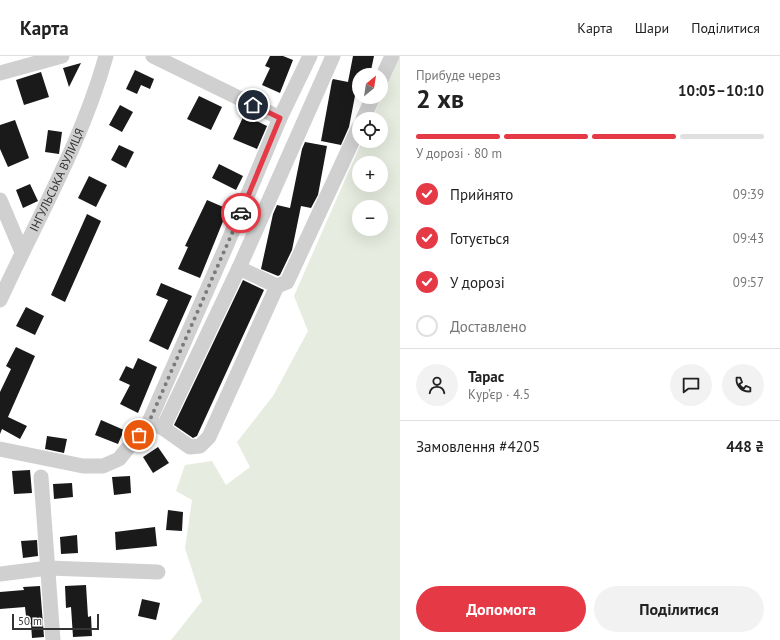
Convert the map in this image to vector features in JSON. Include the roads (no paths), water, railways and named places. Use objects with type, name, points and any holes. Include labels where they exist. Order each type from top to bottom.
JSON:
[{"type":"street","points":[[0,73],[62,56]]},
{"type":"street","name":"ІНГУЛЬСЬКА ВУЛИЦЯ","points":[[0,300],[22,252],[70,157],[100,77],[106,56]]},
{"type":"street","points":[[153,56],[280,118]]},
{"type":"street","points":[[156,425],[228,242],[280,118],[310,56]]},
{"type":"street","points":[[0,449],[83,466],[103,466],[119,459],[156,425],[239,268],[333,56]]},
{"type":"street","points":[[386,68],[392,56]]},
{"type":"street","points":[[156,425],[190,447],[200,446],[209,437],[277,286],[287,282],[352,142]]},
{"type":"street","points":[[0,200],[22,252]]},
{"type":"street","points":[[239,268],[277,286]]},
{"type":"street","points":[[42,477],[53,640]]},
{"type":"street","points":[[0,574],[48,568],[158,572]]}]
